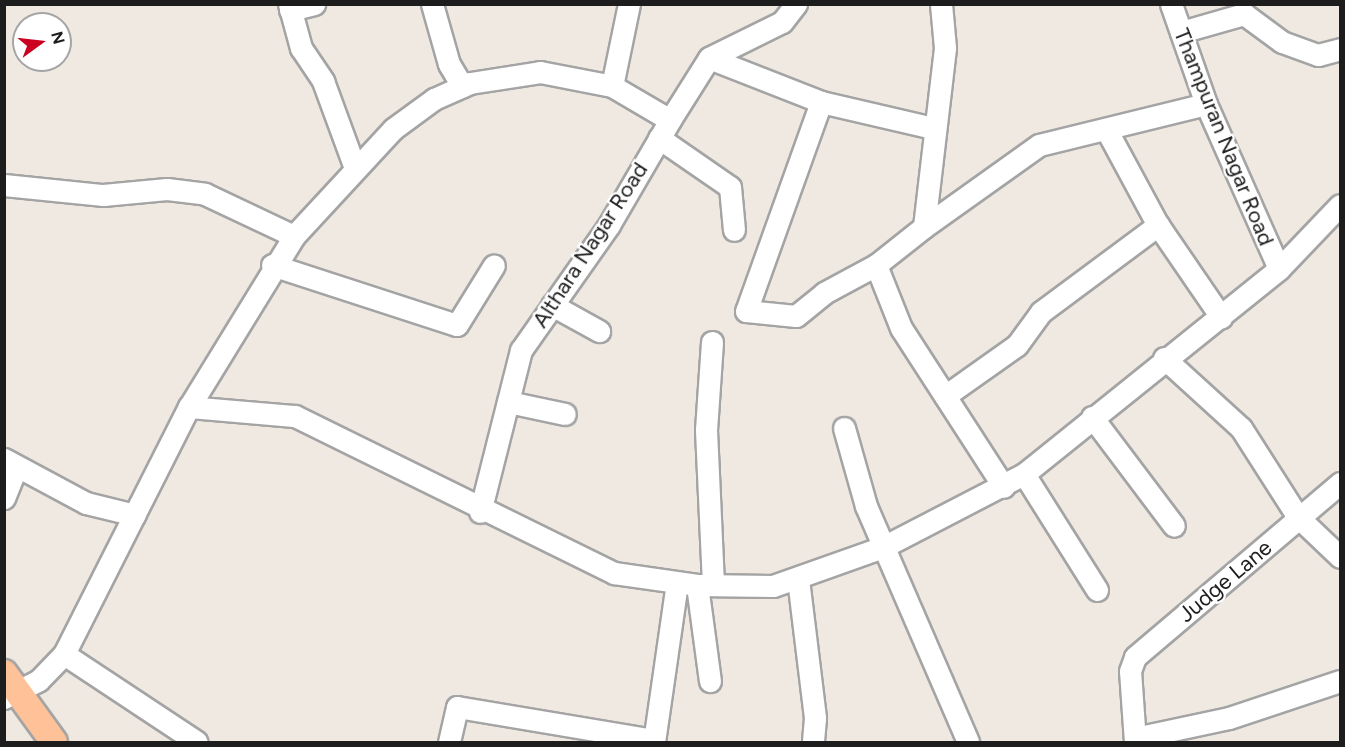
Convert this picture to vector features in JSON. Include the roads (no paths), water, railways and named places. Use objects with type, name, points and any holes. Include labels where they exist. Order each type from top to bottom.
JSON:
[{"type":"main road","points":[[10,687],[54,742]]},
{"type":"street","points":[[314,4],[289,7],[301,48],[323,81],[355,168]]},
{"type":"street","points":[[432,4],[449,64],[462,86]]},
{"type":"street","points":[[612,86],[629,4]]},
{"type":"street","points":[[709,58],[782,22],[796,4]]},
{"type":"street","points":[[924,227],[933,129],[945,48],[941,4]]},
{"type":"street","name":"Thampuran Nagar Road","points":[[1171,4],[1206,104],[1279,269]]},
{"type":"street","points":[[1181,32],[1244,14],[1282,42],[1318,55],[1341,48]]},
{"type":"street","points":[[709,58],[820,102],[933,129]]},
{"type":"street","name":"Althara Nagar Road","points":[[480,512],[521,350],[609,225],[709,58]]},
{"type":"street","points":[[10,687],[64,654],[189,407],[272,265],[294,236],[355,168],[401,123],[462,86],[540,72],[612,86],[670,120]]},
{"type":"street","points":[[820,102],[746,311],[796,316],[824,293],[876,265],[924,227],[1039,145],[1206,104]]},
{"type":"street","points":[[1106,129],[1158,225],[1221,317]]},
{"type":"street","points":[[659,138],[730,188],[734,230]]},
{"type":"street","points":[[4,185],[103,195],[167,189],[205,194],[294,236]]},
{"type":"street","points":[[189,407],[295,416],[480,512],[614,573],[696,585],[773,586],[883,547],[1005,487],[1024,474],[1164,358],[1221,317],[1279,269],[1341,205]]},
{"type":"street","points":[[945,396],[1017,345],[1041,312],[1158,225]]},
{"type":"street","points":[[272,265],[457,325],[494,265]]},
{"type":"street","points":[[876,265],[901,328],[1005,487]]},
{"type":"street","points":[[552,305],[599,331]]},
{"type":"street","points":[[448,742],[457,707],[654,741],[696,585],[712,342]]},
{"type":"street","points":[[1164,358],[1241,428],[1298,517],[1341,557]]},
{"type":"street","points":[[508,402],[565,414]]},
{"type":"street","points":[[1092,417],[1174,526]]},
{"type":"street","points":[[844,428],[883,547],[968,742]]},
{"type":"street","points":[[4,498],[10,464],[86,503],[135,515]]},
{"type":"street","points":[[1024,474],[1097,590]]},
{"type":"street","name":"Judge Lane","points":[[1135,740],[1130,670],[1147,643],[1248,566],[1298,517],[1341,483]]},
{"type":"street","points":[[798,579],[815,718],[813,742]]},
{"type":"street","points":[[696,585],[710,681]]},
{"type":"street","points":[[64,654],[197,742]]},
{"type":"street","points":[[1135,740],[1229,718],[1341,681]]}]
